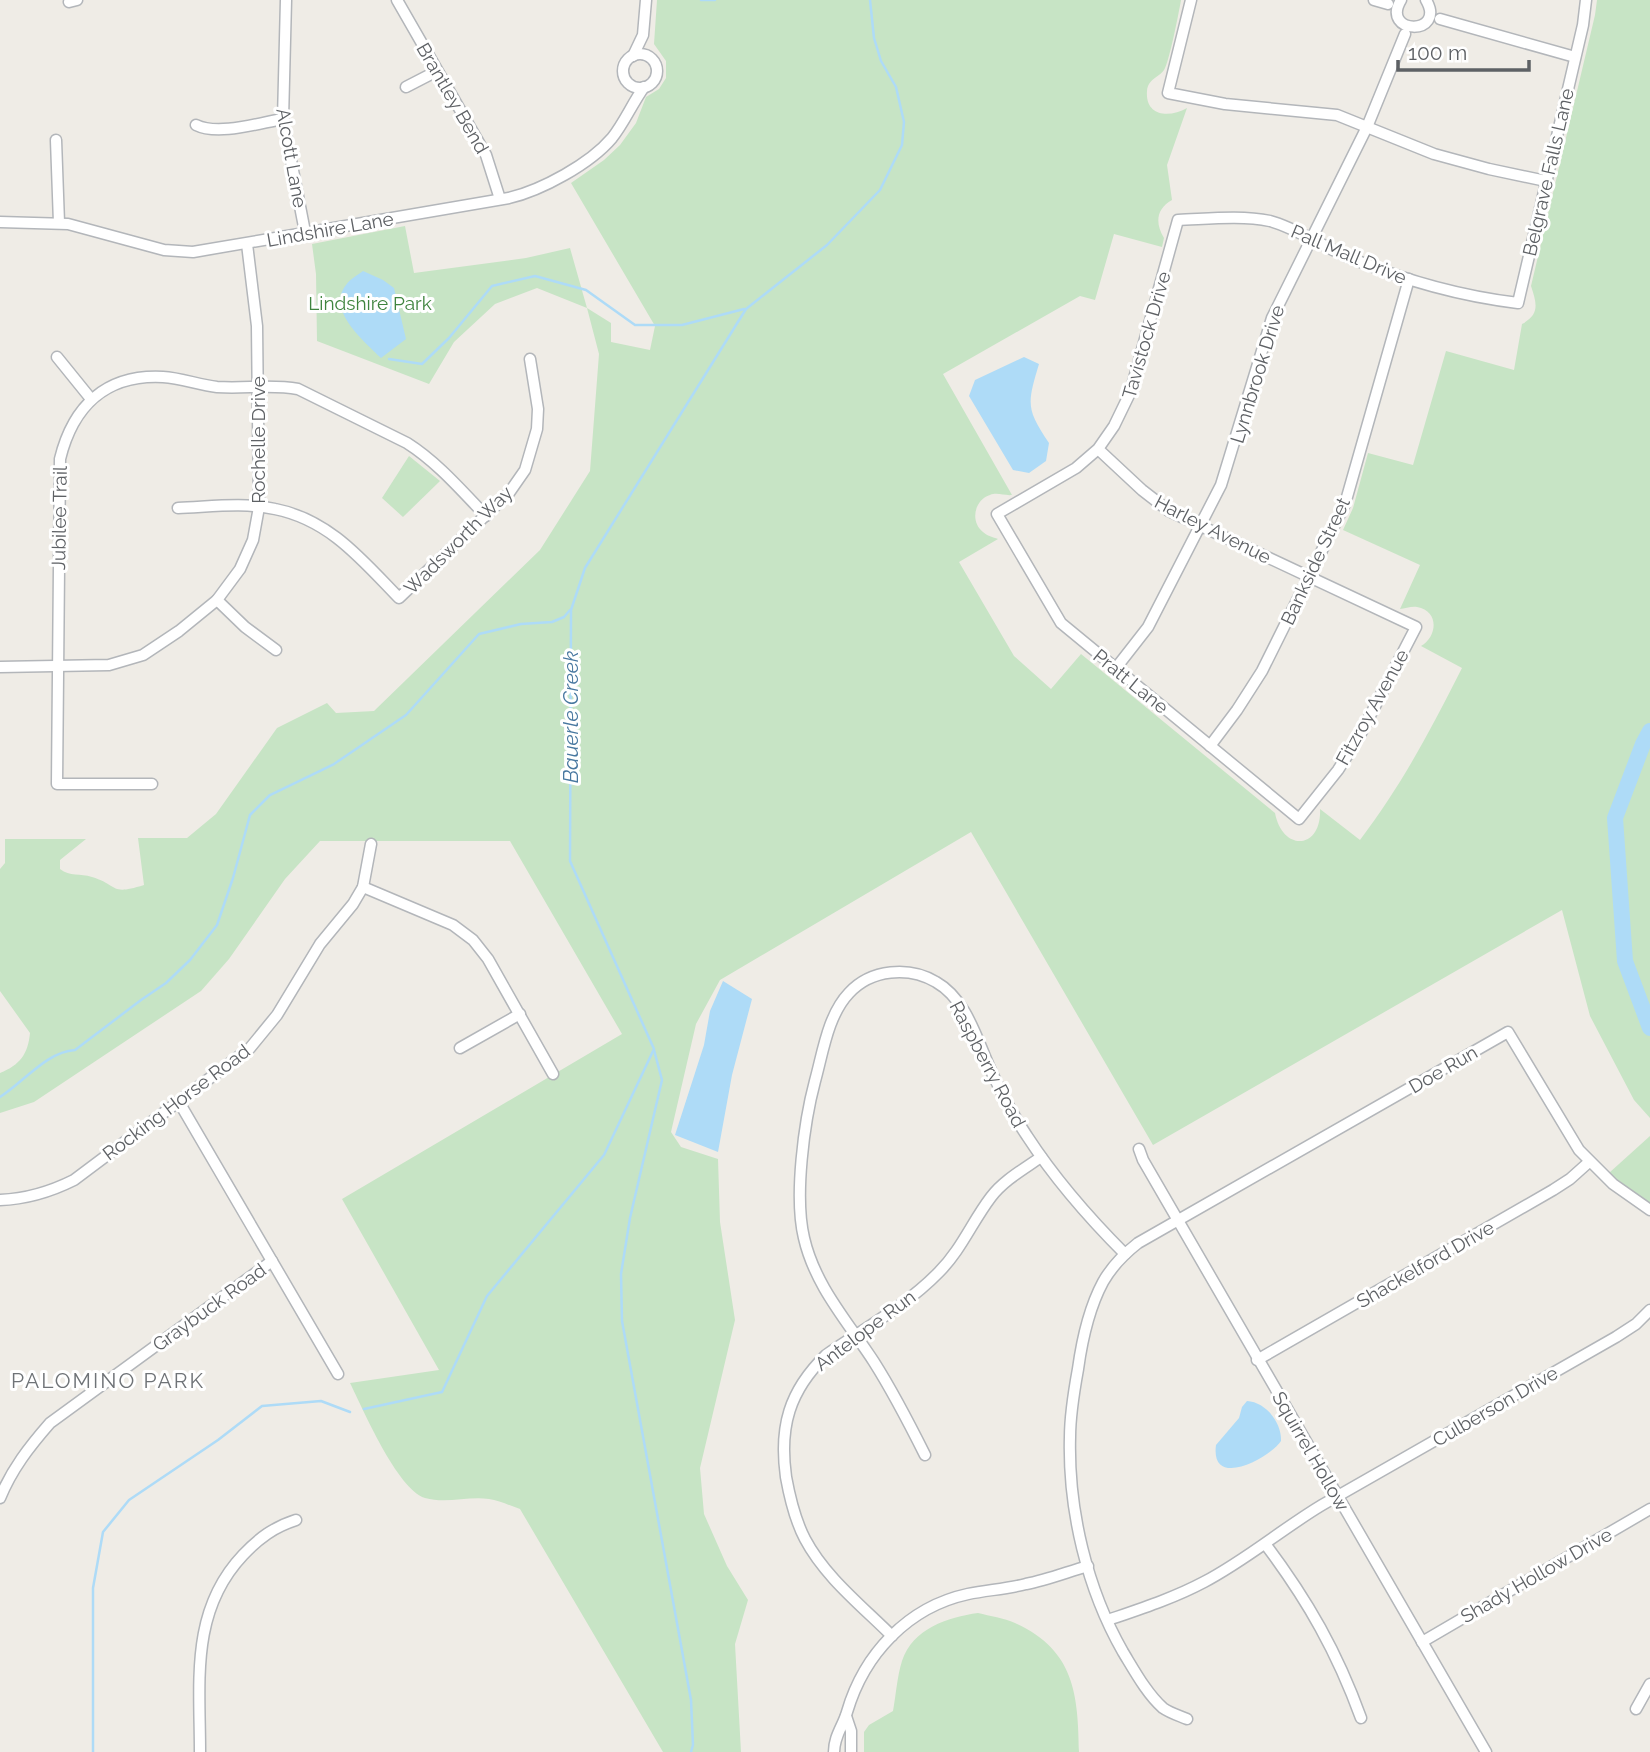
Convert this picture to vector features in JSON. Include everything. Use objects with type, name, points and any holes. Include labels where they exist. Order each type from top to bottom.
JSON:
[{"type":"street","name":"Alcott Lane","points":[[286,0],[283,119],[305,232]]},
{"type":"street","name":"Brantley Bend","points":[[397,0],[486,155],[500,200]]},
{"type":"street","name":"Lindshire Lane","points":[[631,109],[631,90],[625,79],[624,68],[643,34],[646,0]]},
{"type":"street","points":[[1191,0],[1168,93],[1225,104],[1327,113],[1450,159],[1546,181]]},
{"type":"street","points":[[1374,0],[1399,4],[1407,29],[1424,24],[1428,10],[1440,19],[1575,57]]},
{"type":"street","name":"Belgrave Falls Lane","points":[[1518,303],[1583,25],[1586,0]]},
{"type":"street","name":"Lynnbrook Drive","points":[[1116,668],[1148,627],[1226,472],[1272,318],[1367,127],[1407,29]]},
{"type":"street","name":"Lindshire Lane","points":[[0,222],[59,223],[180,252],[206,251],[520,195],[543,186],[589,158],[613,136],[643,88],[656,77],[656,66],[649,57],[643,34]]},
{"type":"street","points":[[633,56],[639,54],[649,57]]},
{"type":"street","points":[[406,87],[437,71]]},
{"type":"street","points":[[628,83],[643,88]]},
{"type":"street","points":[[196,125],[204,129],[220,129],[283,119]]},
{"type":"street","points":[[56,140],[59,223]]},
{"type":"street","name":"Pall Mall Drive","points":[[1178,220],[1259,220],[1277,223],[1365,264],[1409,279],[1463,296],[1518,303]]},
{"type":"street","name":"Tavistock Drive","points":[[997,514],[1066,476],[1098,449],[1121,414],[1130,393],[1178,220]]},
{"type":"street","name":"Rochelle Drive","points":[[0,667],[109,665],[143,655],[179,631],[217,600],[240,569],[253,540],[259,507],[257,313],[247,244]]},
{"type":"street","name":"Bankside Street","points":[[1210,746],[1254,685],[1345,504],[1409,279]]},
{"type":"street","points":[[58,357],[91,399]]},
{"type":"street","name":"Wadsworth Way","points":[[259,507],[302,516],[330,531],[348,545],[399,598],[509,493],[524,470],[532,449],[538,409],[530,359]]},
{"type":"street","name":"Jubilee Trail","points":[[152,784],[57,784],[60,459],[71,428],[91,399],[133,378],[148,377],[166,377],[217,387],[298,389],[407,443],[434,462],[486,516]]},
{"type":"street","name":"Harley Avenue","points":[[1098,449],[1152,499],[1169,511],[1416,627]]},
{"type":"street","points":[[178,508],[259,507]]},
{"type":"street","name":"Pratt Lane","points":[[997,514],[1055,616],[1069,631],[1299,819]]},
{"type":"street","points":[[217,600],[244,627],[276,650]]},
{"type":"street","name":"Fitzroy Avenue","points":[[1299,819],[1338,770],[1359,737],[1416,627]]},
{"type":"street","name":"Rocking Horse Road","points":[[0,1200],[50,1192],[74,1180],[250,1048],[277,1015],[307,962],[341,921],[363,887],[371,844]]},
{"type":"street","points":[[363,887],[453,925],[465,934],[488,959],[553,1074]]},
{"type":"street","name":"Raspberry Road","points":[[925,1455],[896,1398],[825,1290],[812,1263],[799,1213],[803,1155],[812,1093],[831,1024],[842,1000],[853,988],[871,977],[902,971],[925,976],[953,994],[965,1013],[1011,1110],[1041,1157],[1073,1200],[1125,1254]]},
{"type":"street","points":[[460,1048],[520,1014]]},
{"type":"street","name":"Doe Run","points":[[1178,1221],[1507,1032],[1568,1136],[1589,1162],[1613,1184],[1650,1210]]},
{"type":"street","points":[[179,1102],[338,1374]]},
{"type":"street","name":"Squirrel Hollow","points":[[1139,1149],[1257,1360],[1486,1752]]},
{"type":"street","name":"Antelope Run","points":[[891,1636],[826,1570],[805,1539],[790,1502],[784,1463],[784,1433],[788,1415],[800,1386],[826,1354],[912,1296],[938,1273],[966,1239],[991,1197],[1004,1183],[1041,1157]]},
{"type":"street","name":"Shackelford Drive","points":[[1257,1360],[1553,1190],[1589,1162]]},
{"type":"street","points":[[1178,1221],[1138,1243],[1125,1254],[1102,1283],[1080,1353],[1069,1437],[1072,1488],[1088,1566],[1108,1620],[1139,1678],[1164,1708],[1187,1719]]},
{"type":"street","name":"Graybuck Road","points":[[0,1498],[25,1451],[50,1423],[272,1261]]},
{"type":"street","name":"Culberson Drive","points":[[1108,1620],[1203,1583],[1266,1545],[1299,1519],[1337,1496],[1616,1337],[1636,1324],[1650,1310]]},
{"type":"street","name":"Shady Hollow Drive","points":[[1422,1642],[1650,1509]]},
{"type":"street","points":[[200,1752],[200,1653],[206,1618],[216,1592],[233,1565],[254,1543],[279,1525],[296,1520]]},
{"type":"street","points":[[1266,1545],[1311,1609],[1333,1651],[1360,1718]]},
{"type":"street","points":[[834,1752],[838,1731],[863,1672],[891,1636],[922,1611],[966,1594],[1025,1585],[1088,1566]]},
{"type":"street","points":[[1636,1709],[1650,1684]]},
{"type":"street","points":[[846,1716],[851,1731],[851,1752]]},
{"type":"green space","points":[[657,0],[1181,0],[1166,65],[1162,73],[1149,84],[1147,91],[1150,106],[1160,113],[1173,113],[1187,108],[1167,165],[1172,200],[1160,212],[1158,222],[1164,238],[1162,247],[1114,234],[1095,300],[1080,296],[943,374],[1012,495],[993,494],[980,501],[976,523],[985,533],[998,539],[959,562],[1014,656],[1051,689],[1081,654],[1275,813],[1279,826],[1293,840],[1301,841],[1315,832],[1320,809],[1360,840],[1415,756],[1462,668],[1421,646],[1433,631],[1430,614],[1417,607],[1400,609],[1420,565],[1343,530],[1353,508],[1368,453],[1413,465],[1446,351],[1514,370],[1522,324],[1535,312],[1531,286],[1597,0],[1650,0],[1650,1118],[1634,1100],[1590,1016],[1562,910],[1153,1145],[971,832],[720,980],[696,1024],[671,1132],[681,1147],[718,1159],[720,1222],[735,1320],[700,1468],[704,1514],[727,1566],[748,1600],[735,1644],[741,1752],[663,1752],[520,1509],[489,1499],[433,1500],[414,1492],[392,1465],[350,1383],[439,1370],[342,1199],[622,1034],[510,841],[320,841],[285,879],[229,959],[201,991],[34,1102],[0,1113],[0,1073],[22,1058],[30,1033],[0,991],[0,869],[5,863],[5,839],[86,839],[60,860],[60,869],[101,880],[119,889],[144,885],[138,838],[187,838],[216,814],[277,728],[327,703],[336,713],[374,711],[540,550],[590,471],[599,354],[587,308],[611,323],[611,342],[650,350],[655,326],[571,183],[620,145],[636,123],[646,97],[659,89],[666,78],[666,61],[654,44]]},
{"type":"green space","name":"Lindshire Park","points":[[405,226],[414,273],[526,258],[570,248],[587,308],[537,288],[495,304],[454,342],[429,384],[317,341],[316,274],[312,244]]},
{"type":"green space","points":[[409,456],[440,481],[403,517],[382,498]]},
{"type":"green space","points":[[1650,1136],[1650,1206],[1609,1173]]},
{"type":"green space","points":[[978,1613],[1011,1621],[1035,1634],[1061,1661],[1074,1693],[1079,1752],[864,1752],[864,1732],[869,1725],[893,1711],[902,1661],[914,1641],[932,1626]]},
{"type":"water","points":[[363,271],[394,288],[406,339],[381,358],[357,334],[344,315],[341,305],[341,295],[346,285]]},
{"type":"water","points":[[1024,357],[1039,364],[1032,388],[1031,406],[1036,422],[1049,443],[1046,461],[1029,473],[1013,470],[969,396],[975,380]]},
{"type":"water","points":[[723,981],[752,999],[732,1075],[718,1152],[675,1135],[704,1045],[710,1011]]},
{"type":"water","points":[[1247,1401],[1260,1405],[1272,1415],[1279,1427],[1281,1441],[1254,1462],[1231,1468],[1222,1466],[1217,1458],[1216,1445],[1239,1418]]},
{"type":"waterway","points":[[701,0],[715,0]]},
{"type":"waterway","name":"Bauerle Creek","points":[[364,1409],[442,1392],[487,1296],[604,1155],[654,1049],[570,861],[571,610],[585,568],[746,309],[827,245],[880,190],[902,145],[904,122],[896,87],[881,61],[874,38],[870,0]]},
{"type":"waterway","points":[[389,359],[422,364],[449,338],[492,286],[535,276],[586,290],[635,325],[682,325],[744,309]]},
{"type":"waterway","points":[[0,1097],[54,1056],[75,1050],[166,983],[190,960],[217,925],[250,815],[270,795],[334,764],[406,715],[479,634],[521,624],[552,622],[564,617],[570,610]]},
{"type":"waterway","points":[[1650,731],[1615,818],[1625,961],[1650,1028]]},
{"type":"waterway","points":[[654,1050],[662,1080],[630,1218],[621,1274],[622,1321],[691,1700],[691,1752]]},
{"type":"waterway","points":[[93,1752],[93,1588],[103,1532],[129,1500],[218,1440],[262,1406],[321,1401],[350,1412]]},
{"type":"district","name":"PALOMINO PARK","points":[[108,1380]]}]
